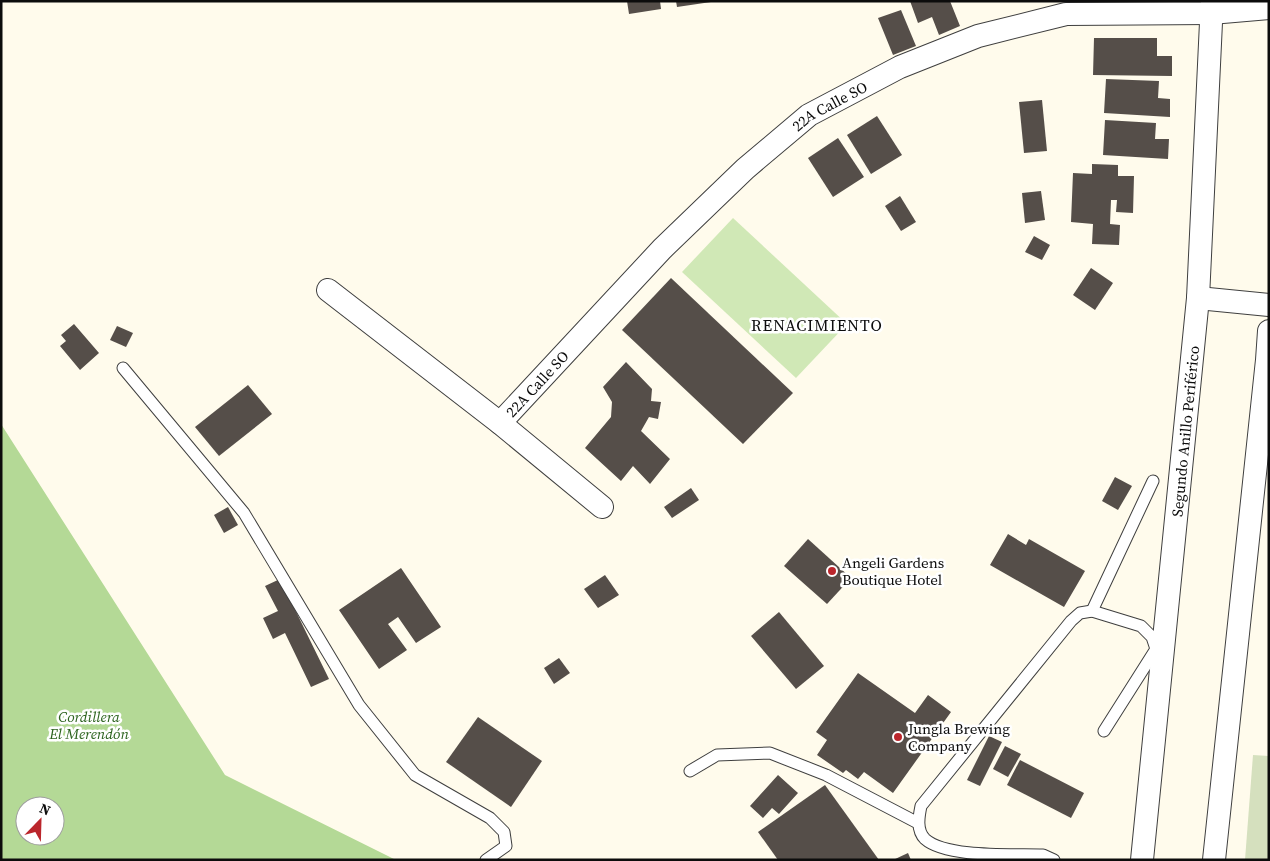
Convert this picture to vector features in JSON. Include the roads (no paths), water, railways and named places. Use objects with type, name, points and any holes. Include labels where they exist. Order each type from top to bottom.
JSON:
[{"type":"street","name":"22A Calle SO","points":[[500,423],[662,249],[745,169],[809,115],[900,67],[978,36],[1066,14],[1211,7],[1269,8]]},
{"type":"street","name":"Segundo Anillo Periférico","points":[[1142,860],[1198,298],[1211,7]]},
{"type":"street","points":[[328,290],[500,423],[602,507]]},
{"type":"street","points":[[1198,298],[1269,305]]},
{"type":"street","points":[[1214,860],[1269,331]]},
{"type":"lane","points":[[123,368],[244,513],[359,705],[415,775],[490,818],[504,832],[506,846],[486,860]]},
{"type":"lane","points":[[1092,611],[1154,481]]},
{"type":"lane","points":[[1054,860],[1043,856],[944,850],[924,838],[918,823],[921,806],[1065,628],[1080,613],[1092,611],[1141,626],[1152,637],[1156,649],[1104,731]]},
{"type":"lane","points":[[690,771],[717,755],[770,753],[826,776],[918,823]]},
{"type":"place","name":"Angeli Gardens Boutique Hotel","points":[[832,571]]},
{"type":"place","name":"Jungla Brewing Company","points":[[898,737]]},
{"type":"district","name":"RENACIMIENTO","points":[[817,325]]},
{"type":"park label","name":"Cordillera El Merendón","points":[[89,724]]}]
